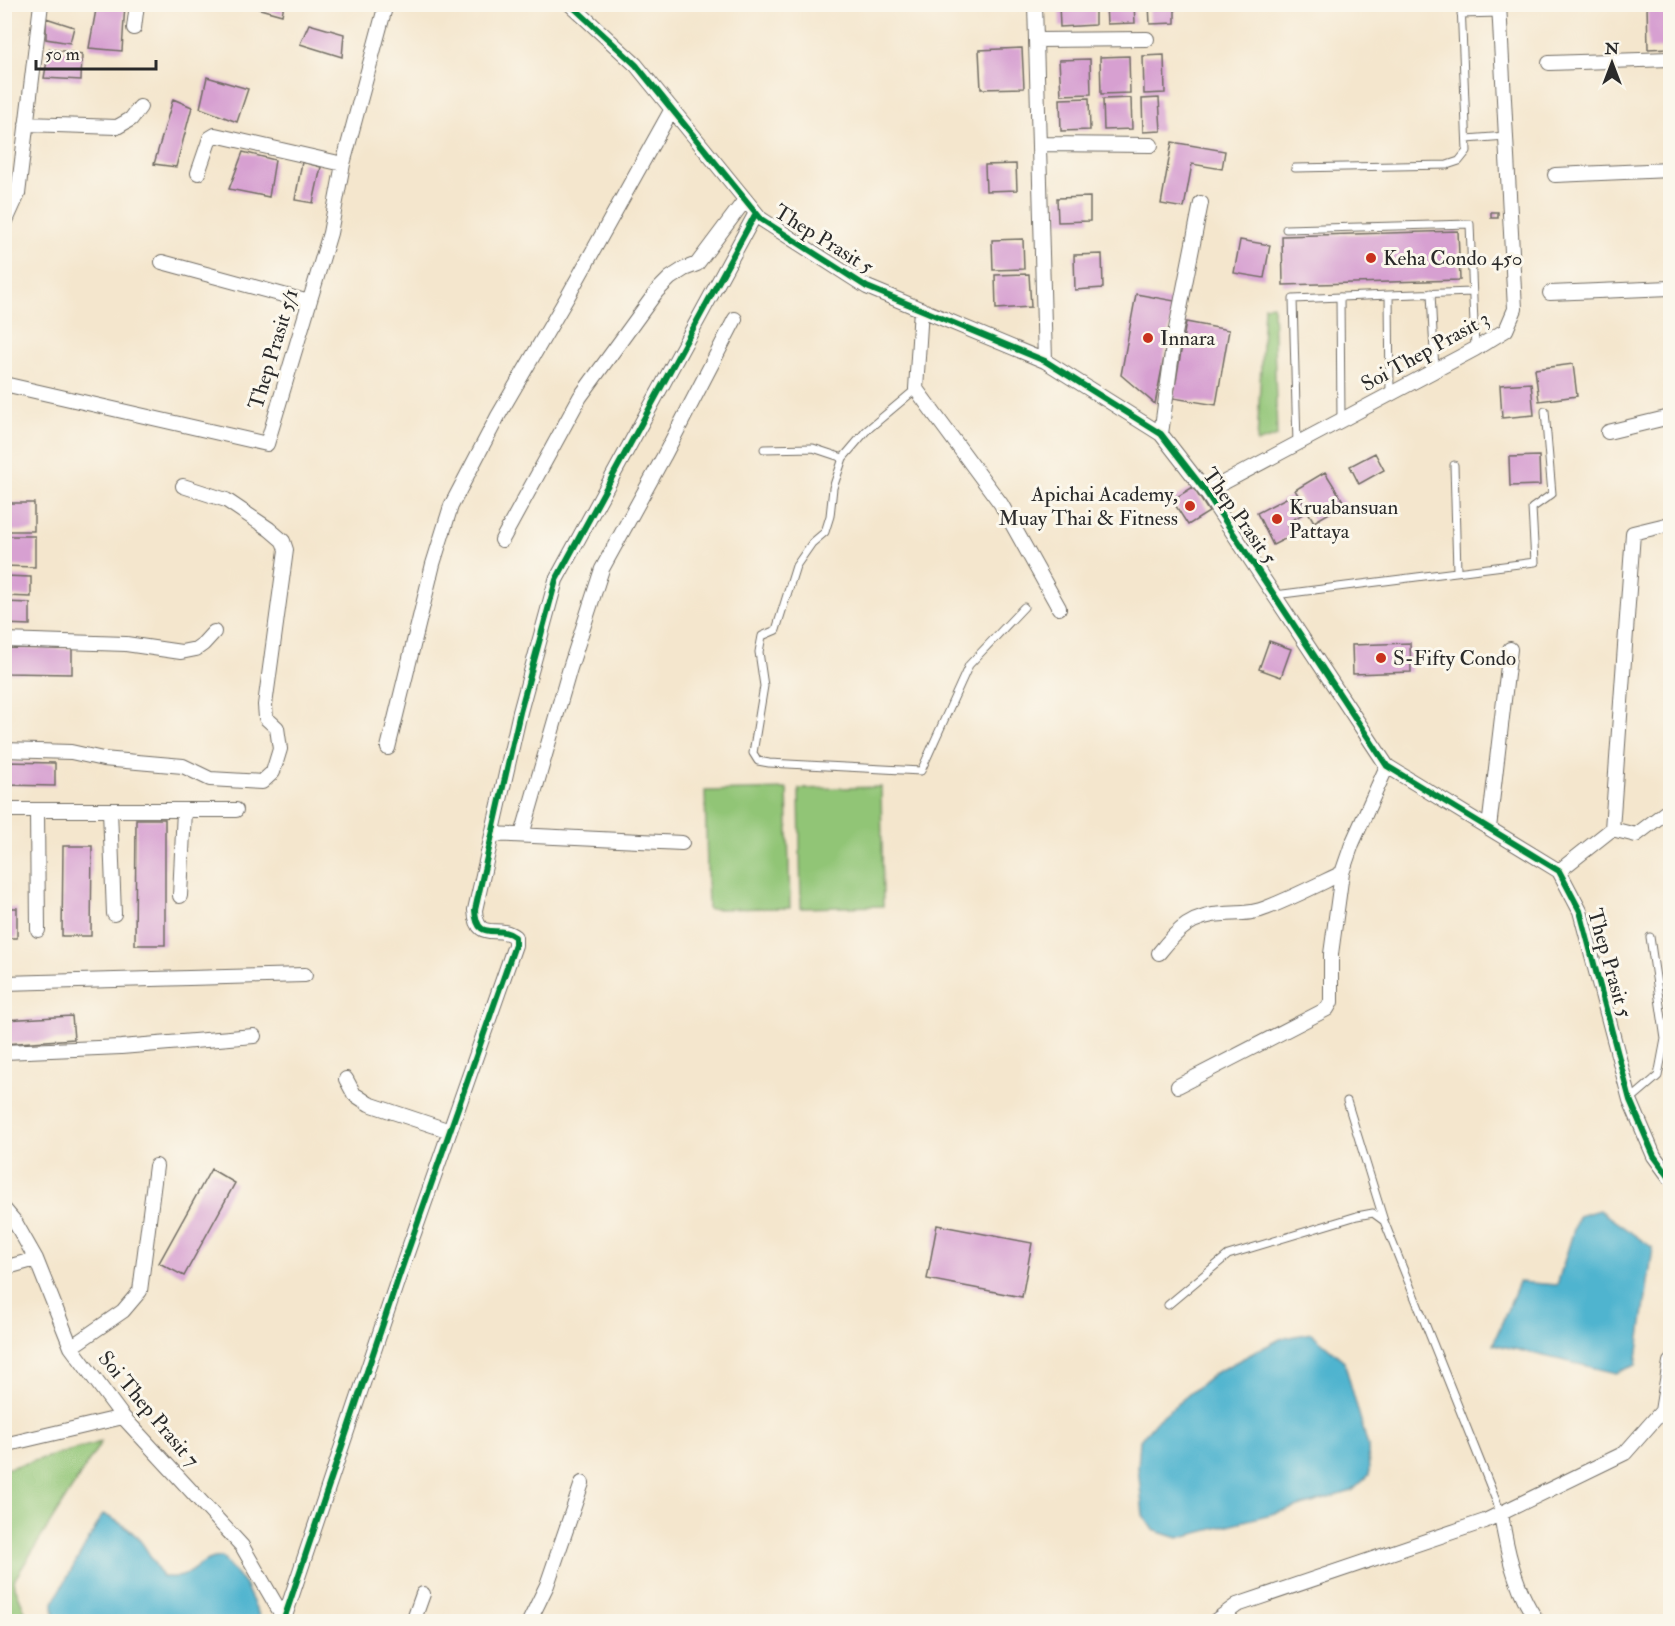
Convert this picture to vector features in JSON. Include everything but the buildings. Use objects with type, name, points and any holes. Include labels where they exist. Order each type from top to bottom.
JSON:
[{"type":"street","points":[[4,225],[18,194],[40,4]]},
{"type":"street","points":[[134,28],[136,4]]},
{"type":"street","name":"Thep Prasit 5/1","points":[[4,384],[267,444],[330,233],[343,164],[386,4]]},
{"type":"street","name":"Thep Prasit 5","points":[[570,4],[636,65],[760,219],[867,287],[1045,361],[1161,435],[1206,492],[1387,766],[1559,871],[1580,911],[1630,1100],[1654,1156],[1671,1178]]},
{"type":"street","points":[[1035,4],[1045,361]]},
{"type":"street","name":"Soi Thep Prasit 3","points":[[1206,492],[1435,372],[1506,330],[1515,309],[1499,9]]},
{"type":"street","points":[[1036,40],[1147,39]]},
{"type":"street","points":[[1549,63],[1671,59]]},
{"type":"street","points":[[26,124],[117,127],[131,119],[140,107]]},
{"type":"street","points":[[388,748],[433,564],[451,506],[498,416],[672,110]]},
{"type":"street","points":[[198,173],[210,138],[215,135],[343,164]]},
{"type":"street","points":[[1040,144],[1150,145]]},
{"type":"street","points":[[1555,175],[1671,170]]},
{"type":"street","points":[[502,540],[580,397],[657,291],[670,278],[697,264],[745,200]]},
{"type":"street","points":[[1161,435],[1174,339],[1201,203]]},
{"type":"street","points":[[285,1620],[398,1278],[515,945],[515,937],[510,933],[483,931],[478,927],[475,910],[520,712],[556,580],[756,213]]},
{"type":"street","points":[[162,262],[309,302]]},
{"type":"street","points":[[1550,293],[1671,288]]},
{"type":"street","points":[[921,309],[916,389],[1001,504],[1059,608]]},
{"type":"street","points":[[522,835],[570,668],[602,569],[735,319]]},
{"type":"street","points":[[1608,432],[1671,417]]},
{"type":"street","points":[[4,750],[64,751],[104,759],[183,766],[210,779],[262,782],[273,772],[280,749],[277,728],[266,718],[265,705],[286,550],[283,541],[269,529],[226,500],[183,486]]},
{"type":"street","points":[[1559,871],[1612,829],[1633,534],[1671,524]]},
{"type":"street","points":[[4,640],[126,644],[181,652],[196,649],[214,632]]},
{"type":"street","points":[[1489,828],[1510,649]]},
{"type":"street","points":[[1178,1086],[1328,1009],[1331,954],[1342,873],[1352,844],[1387,766]]},
{"type":"street","points":[[1612,829],[1636,835],[1671,809]]},
{"type":"street","points":[[4,810],[236,810]]},
{"type":"street","points":[[37,810],[38,930]]},
{"type":"street","points":[[110,810],[114,914]]},
{"type":"street","points":[[180,897],[184,810]]},
{"type":"street","points":[[493,834],[682,843]]},
{"type":"street","points":[[1159,953],[1175,932],[1195,920],[1216,914],[1248,913],[1265,909],[1342,873]]},
{"type":"street","points":[[4,983],[305,975]]},
{"type":"street","points":[[4,1052],[121,1047],[254,1036]]},
{"type":"street","points":[[346,1079],[354,1094],[369,1104],[450,1131]]},
{"type":"street","points":[[71,1347],[123,1311],[140,1291],[156,1166]]},
{"type":"street","name":"Soi Thep Prasit 7","points":[[4,1209],[15,1222],[36,1259],[71,1347],[123,1417],[242,1546],[285,1620]]},
{"type":"street","points":[[4,1268],[36,1259]]},
{"type":"street","points":[[1214,1622],[1237,1605],[1485,1521],[1625,1453],[1662,1411],[1671,1362]]},
{"type":"street","points":[[4,1445],[123,1417]]},
{"type":"street","points":[[529,1622],[547,1585],[582,1483]]},
{"type":"street","points":[[1501,1513],[1505,1538],[1518,1582],[1538,1622]]},
{"type":"street","points":[[413,1622],[423,1594]]},
{"type":"lane","points":[[1295,168],[1447,165],[1459,161],[1467,152],[1461,4]]},
{"type":"lane","points":[[1461,14],[1499,9]]},
{"type":"lane","points":[[1467,138],[1507,136]]},
{"type":"lane","points":[[1286,229],[1470,224],[1475,350]]},
{"type":"lane","points":[[1297,444],[1293,299],[1472,292]]},
{"type":"lane","points":[[1431,293],[1435,372]]},
{"type":"lane","points":[[1389,295],[1390,395]]},
{"type":"lane","points":[[1340,297],[1341,421]]},
{"type":"lane","points":[[916,389],[866,431],[843,458],[833,488],[830,516],[825,532],[812,543],[796,566],[776,630],[762,636],[759,652],[764,686],[753,753],[758,761],[921,771],[969,665],[1024,607]]},
{"type":"lane","points":[[1275,595],[1535,562],[1532,508],[1552,494],[1545,411]]},
{"type":"lane","points":[[764,449],[813,448],[843,458]]},
{"type":"lane","points":[[1454,465],[1457,572]]},
{"type":"lane","points":[[1630,1100],[1658,1076],[1665,1039],[1650,937]]},
{"type":"lane","points":[[1347,1101],[1384,1221],[1501,1513]]},
{"type":"lane","points":[[1168,1305],[1228,1255],[1357,1216],[1372,1213],[1384,1221]]},
{"type":"green space","points":[[1273,305],[1277,436],[1257,443],[1264,306]]},
{"type":"green space","points":[[881,787],[883,906],[801,908],[799,789]]},
{"type":"green space","points":[[787,789],[790,908],[708,909],[705,791]]},
{"type":"green space","points":[[101,1442],[13,1582],[29,1621],[5,1621],[5,1469]]},
{"type":"water","points":[[1599,1210],[1653,1248],[1636,1365],[1616,1373],[1493,1344],[1519,1282],[1557,1285],[1578,1216]]},
{"type":"water","points":[[1311,1333],[1344,1361],[1368,1446],[1369,1475],[1352,1491],[1178,1538],[1153,1530],[1143,1515],[1138,1467],[1140,1440],[1155,1422],[1215,1373],[1280,1339]]},
{"type":"water","points":[[103,1514],[133,1533],[162,1577],[182,1576],[205,1562],[222,1557],[245,1585],[262,1621],[54,1621],[53,1603]]},
{"type":"cycle path","points":[[570,4],[636,65],[761,219],[867,287],[1045,361],[1161,434],[1206,492],[1387,766],[1559,871],[1580,911],[1630,1100],[1654,1156],[1670,1178]]},
{"type":"cycle path","points":[[284,1619],[398,1279],[515,945],[515,937],[508,933],[484,930],[480,927],[475,910],[520,712],[556,580],[756,213]]},
{"type":"place","name":"Keha Condo 450","points":[[1371,258]]},
{"type":"place","name":"Innara","points":[[1148,338]]},
{"type":"place","name":"Apichai Academy, Muay Thai & Fitness","points":[[1190,506]]},
{"type":"place","name":"Kruabansuan Pattaya","points":[[1277,519]]},
{"type":"place","name":"S-Fifty Condo","points":[[1381,658]]}]
